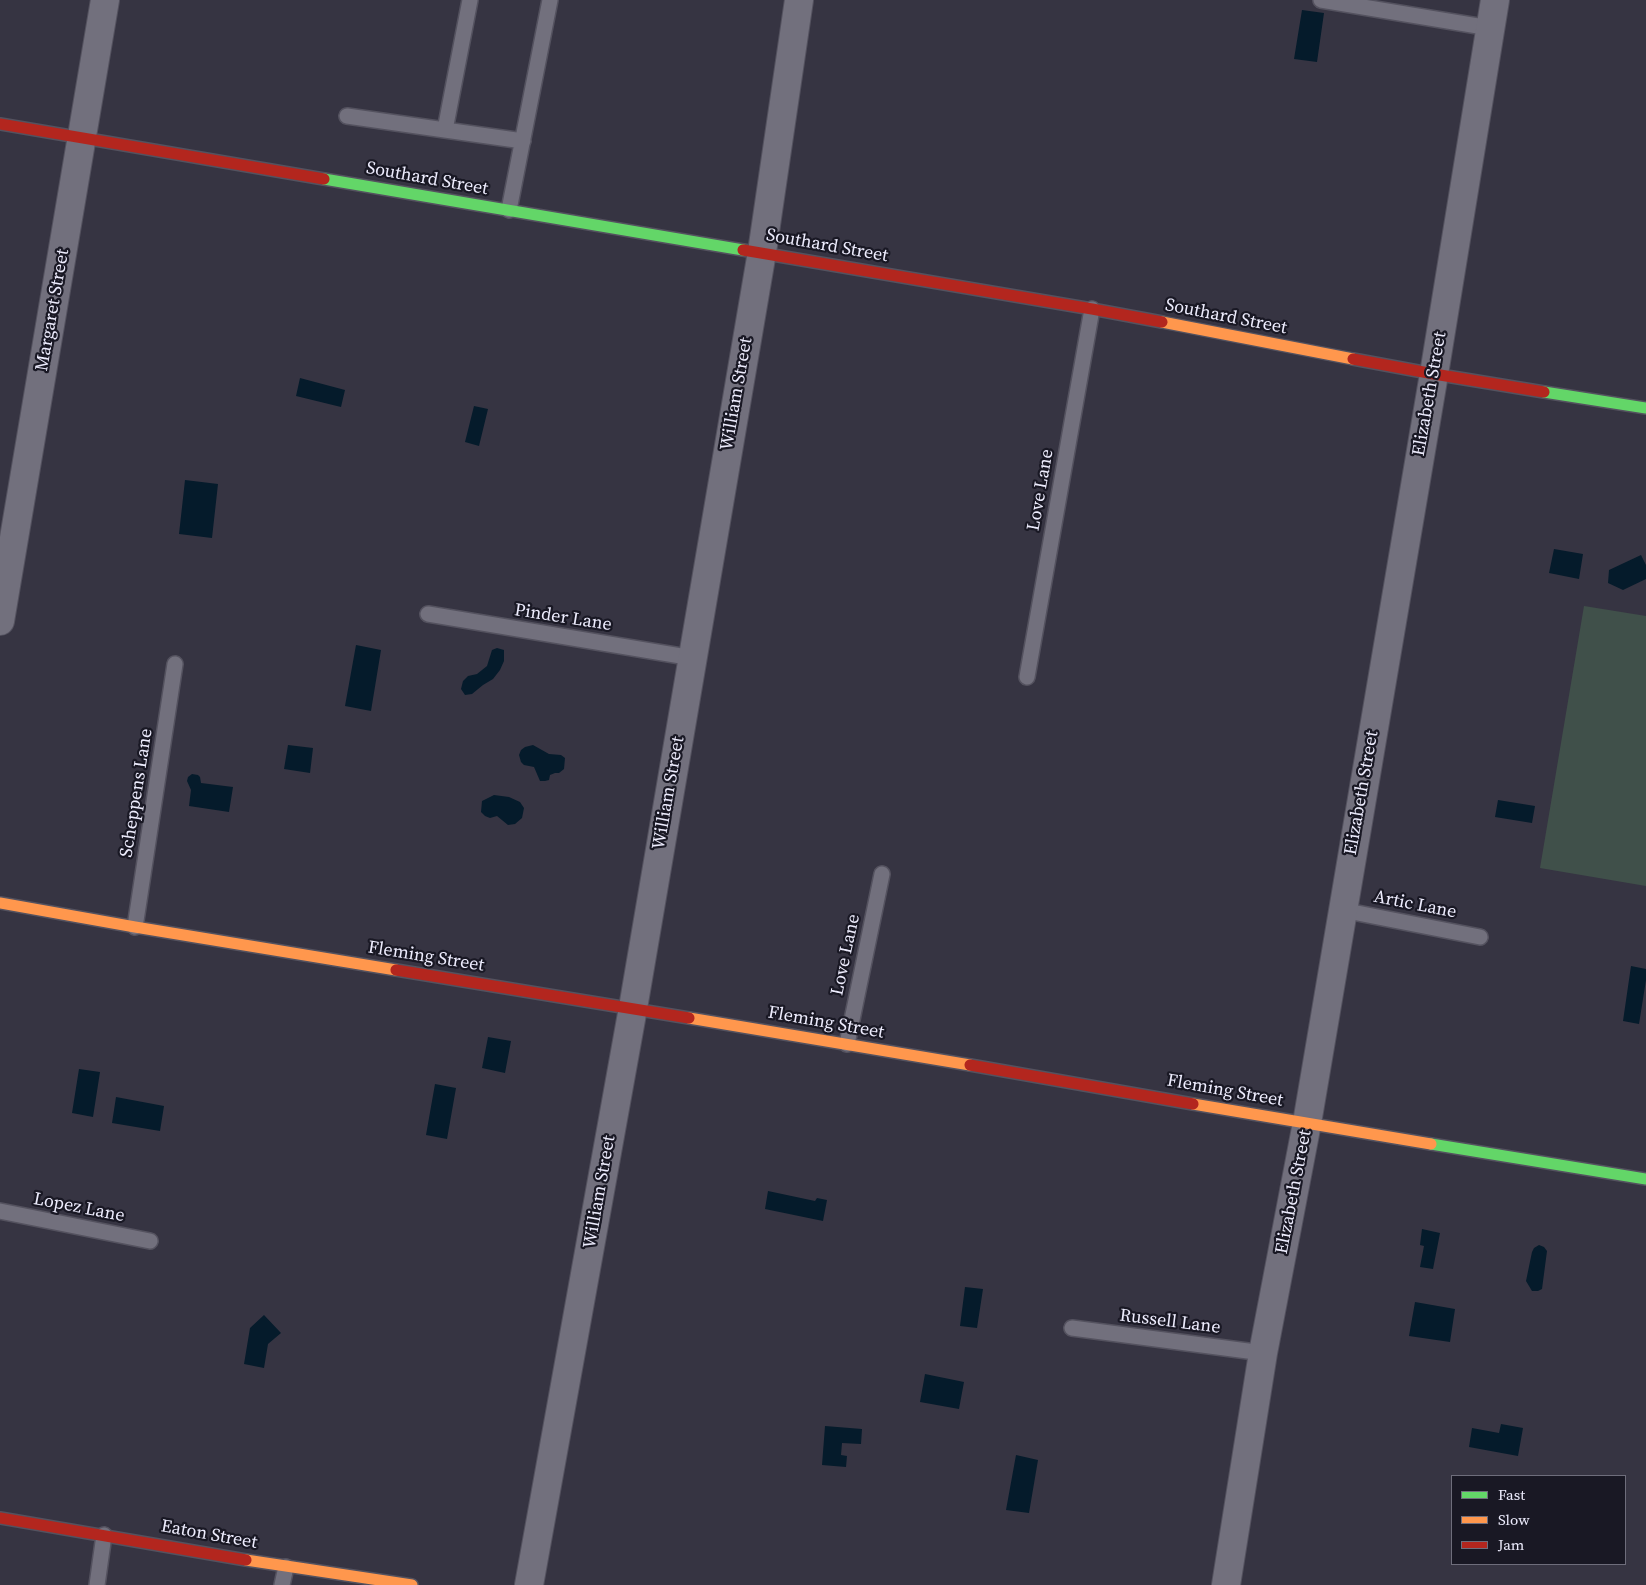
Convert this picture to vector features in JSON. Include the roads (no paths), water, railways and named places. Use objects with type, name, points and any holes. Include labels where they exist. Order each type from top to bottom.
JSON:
[{"type":"street","name":"Margaret Street","points":[[0,621],[104,0]]},
{"type":"street","name":"William Street","points":[[529,1585],[633,1008],[762,252],[798,0]]},
{"type":"street","name":"Elizabeth Street","points":[[1226,1585],[1263,1353],[1307,1123],[1434,374],[1495,0]]},
{"type":"street","name":"Southard Street","points":[[0,124],[762,252],[1092,310],[1434,374],[1646,408]]},
{"type":"street","name":"Fleming Street","points":[[0,902],[135,927],[633,1008],[1646,1179]]},
{"type":"street","name":"Eaton Street","points":[[0,1518],[286,1567],[412,1585]]},
{"type":"lane","points":[[445,130],[470,0]]},
{"type":"lane","points":[[509,210],[550,0]]},
{"type":"lane","points":[[1321,0],[1490,28]]},
{"type":"lane","points":[[347,116],[522,142]]},
{"type":"lane","name":"Love Lane","points":[[1027,677],[1092,310]]},
{"type":"lane","name":"Pinder Lane","points":[[428,614],[693,658]]},
{"type":"lane","name":"Scheppens Lane","points":[[135,927],[175,664]]},
{"type":"lane","name":"Love Lane","points":[[847,1044],[882,874]]},
{"type":"lane","name":"Artic Lane","points":[[1342,910],[1480,938]]},
{"type":"lane","name":"Lopez Lane","points":[[0,1211],[150,1241]]},
{"type":"lane","name":"Russell Lane","points":[[1072,1328],[1263,1353]]},
{"type":"lane","points":[[97,1585],[104,1535]]},
{"type":"lane","points":[[282,1585],[286,1567]]},
{"type":"water","points":[[1302,10],[1324,13],[1317,62],[1294,59]]},
{"type":"water","points":[[300,378],[345,390],[341,407],[296,396]]},
{"type":"water","points":[[474,406],[488,409],[479,446],[465,442]]},
{"type":"water","points":[[185,480],[218,484],[212,538],[179,534]]},
{"type":"water","points":[[1554,549],[1583,554],[1579,579],[1549,573]]},
{"type":"water","points":[[1641,555],[1646,565],[1646,579],[1623,590],[1608,583],[1609,570]]},
{"type":"water","points":[[356,645],[381,650],[371,711],[345,706]]},
{"type":"water","points":[[497,648],[504,650],[504,661],[500,670],[493,679],[472,694],[465,695],[461,689],[463,681],[468,676],[477,674],[487,666],[492,650]]},
{"type":"water","points":[[288,745],[313,748],[310,773],[284,769]]},
{"type":"water","points":[[533,745],[549,754],[561,755],[565,758],[564,769],[559,773],[550,775],[549,780],[540,781],[534,767],[524,765],[519,755],[525,747]]},
{"type":"water","points":[[192,774],[200,777],[201,783],[233,787],[229,812],[189,806],[191,790],[187,781],[188,777]]},
{"type":"water","points":[[494,795],[509,797],[520,802],[524,808],[522,818],[515,824],[508,825],[497,816],[490,818],[485,816],[481,812],[482,801]]},
{"type":"water","points":[[1498,800],[1535,806],[1532,823],[1495,817]]},
{"type":"water","points":[[1631,966],[1646,969],[1639,1024],[1623,1021]]},
{"type":"water","points":[[488,1037],[511,1041],[505,1073],[482,1068]]},
{"type":"water","points":[[79,1069],[100,1072],[93,1117],[72,1113]]},
{"type":"water","points":[[435,1084],[456,1088],[447,1139],[426,1135]]},
{"type":"water","points":[[116,1097],[164,1106],[160,1131],[112,1123]]},
{"type":"water","points":[[768,1191],[815,1201],[817,1198],[827,1200],[823,1221],[765,1209]]},
{"type":"water","points":[[1422,1229],[1440,1233],[1433,1269],[1420,1267],[1424,1246],[1420,1245]]},
{"type":"water","points":[[1539,1245],[1547,1251],[1542,1289],[1532,1291],[1526,1281],[1532,1252]]},
{"type":"water","points":[[965,1287],[983,1289],[977,1328],[960,1326]]},
{"type":"water","points":[[1415,1302],[1455,1309],[1450,1342],[1409,1336]]},
{"type":"water","points":[[264,1315],[281,1333],[268,1344],[264,1368],[244,1364],[250,1328]]},
{"type":"water","points":[[925,1374],[964,1382],[959,1409],[920,1402]]},
{"type":"water","points":[[1501,1424],[1523,1428],[1518,1456],[1469,1447],[1472,1428],[1499,1433]]},
{"type":"water","points":[[825,1426],[862,1429],[861,1444],[842,1443],[841,1455],[847,1456],[846,1467],[822,1465]]},
{"type":"water","points":[[1016,1455],[1038,1460],[1029,1513],[1006,1510]]}]
